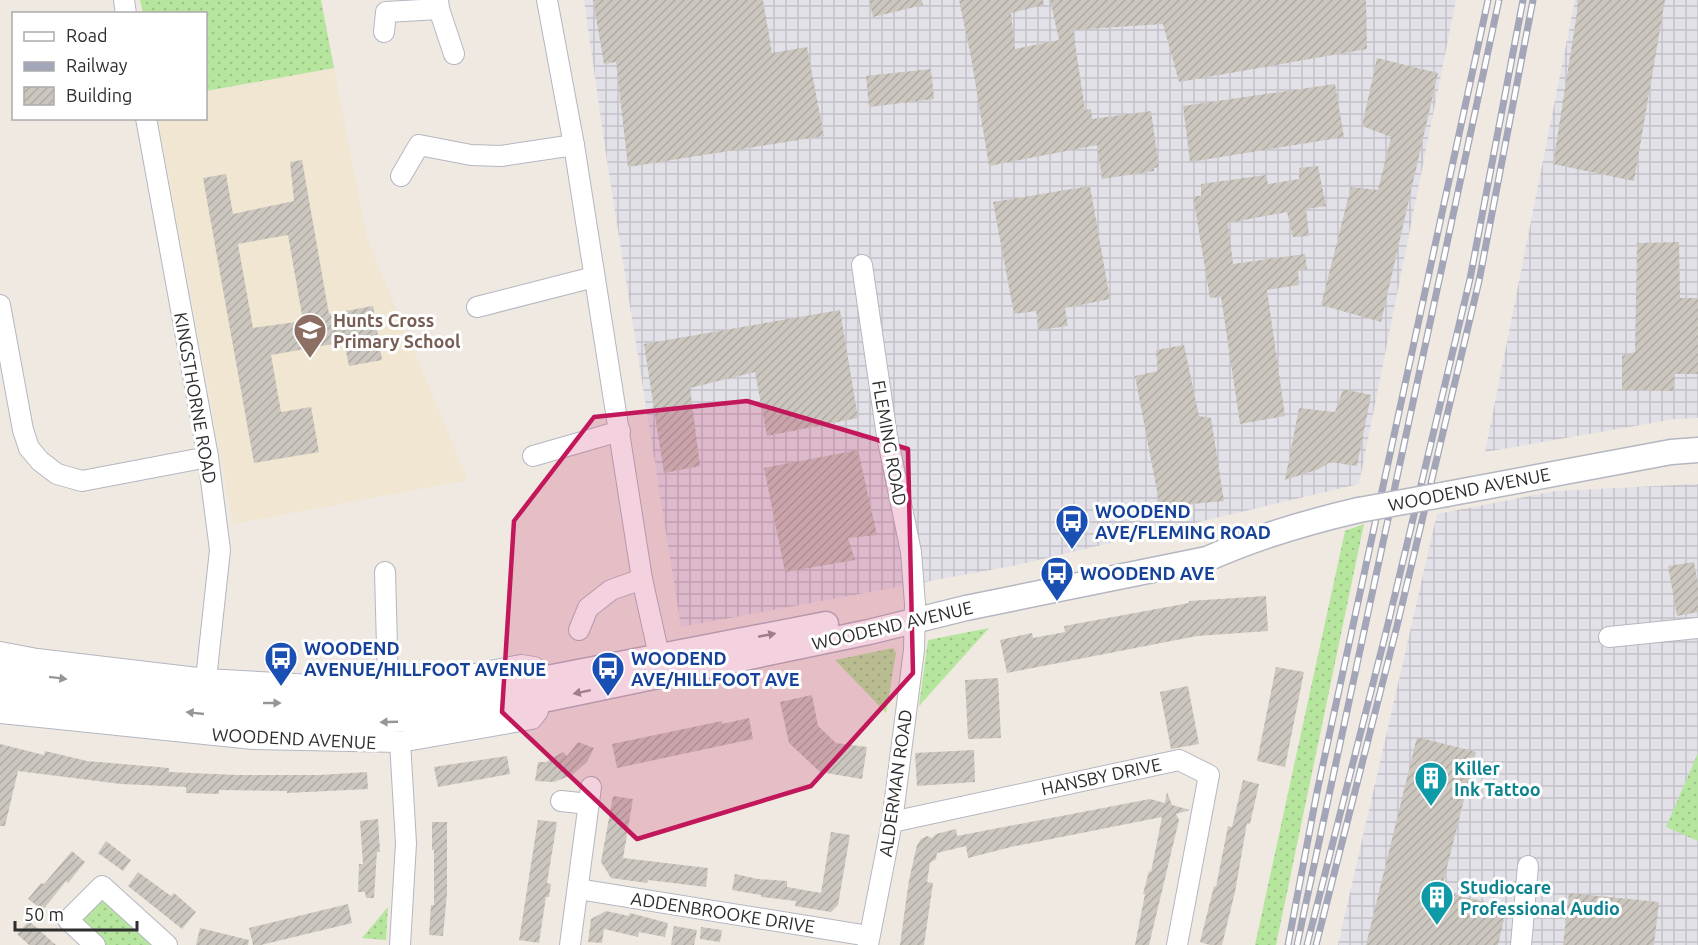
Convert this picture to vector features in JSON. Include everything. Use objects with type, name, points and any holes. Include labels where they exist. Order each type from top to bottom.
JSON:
[{"type":"street","points":[[547,0],[574,144],[642,579],[661,665]]},
{"type":"street","points":[[384,32],[386,12],[438,5],[454,54]]},
{"type":"street","name":"KINGSTHORNE ROAD","points":[[146,120],[208,458],[220,550],[206,679]]},
{"type":"street","points":[[401,176],[419,145],[471,155],[501,156],[574,144]]},
{"type":"street","name":"FLEMING ROAD","points":[[862,264],[887,436],[911,552],[915,613]]},
{"type":"street","points":[[477,307],[594,277]]},
{"type":"street","points":[[0,305],[23,430],[29,448],[40,461],[57,474],[82,481],[208,458]]},
{"type":"street","points":[[533,456],[620,431]]},
{"type":"street","name":"WOODEND AVENUE","points":[[0,693],[252,720],[340,723],[448,717],[538,691],[915,613],[962,592],[1202,546],[1243,543],[1317,520],[1359,510],[1671,452],[1698,450]]},
{"type":"street","points":[[385,572],[388,684]]},
{"type":"street","points":[[579,630],[588,608],[611,590],[642,579]]},
{"type":"street","name":"ALDERMAN ROAD","points":[[868,941],[892,822],[914,650],[915,613]]},
{"type":"street","points":[[1609,637],[1698,628]]},
{"type":"street","points":[[0,652],[38,659],[206,679],[350,687],[434,682],[521,665],[534,667],[538,691]]},
{"type":"street","name":"WOODEND AVENUE","points":[[0,671],[253,703],[393,703],[538,691]]},
{"type":"street","name":"WOODEND AVENUE","points":[[0,713],[252,739],[400,742],[532,719],[538,711],[538,691]]},
{"type":"street","points":[[400,742],[406,843],[400,945]]},
{"type":"street","name":"HANSBY DRIVE","points":[[892,822],[1179,760],[1209,775],[1177,945]]},
{"type":"street","points":[[561,801],[590,795],[570,945]]},
{"type":"street","points":[[1521,945],[1528,866]]},
{"type":"street","points":[[95,945],[68,920],[102,886],[167,945]]},
{"type":"street","name":"ADDENBROOKE DRIVE","points":[[578,889],[868,941]]},
{"type":"highlighted area","points":[[747,401],[908,449],[913,673],[811,786],[637,839],[502,712],[514,521],[594,417]]},
{"type":"shaded area","points":[[584,0],[1456,0],[1359,484],[1017,565],[681,627],[607,161]]},
{"type":"shaded area","points":[[1575,0],[1698,0],[1698,418],[1675,419],[1485,452]]},
{"type":"shaded area","name":"Hunts Cross Primary School","points":[[334,68],[367,238],[468,480],[233,524],[158,120],[207,120],[207,91]]},
{"type":"shaded area","points":[[1698,484],[1698,945],[1338,945],[1437,514],[1555,491]]},
{"type":"green space","points":[[140,0],[321,0],[334,68],[207,91],[207,12],[143,12]]},
{"type":"green space","points":[[1364,524],[1276,945],[1255,945],[1345,531]]},
{"type":"green space","points":[[989,628],[919,706],[928,640]]},
{"type":"green space","points":[[893,648],[896,653],[886,713],[835,660]]},
{"type":"green space","points":[[1698,753],[1698,841],[1666,827]]},
{"type":"green space","points":[[102,886],[160,945],[97,945],[68,920]]},
{"type":"green space","points":[[388,907],[386,940],[362,938]]},
{"type":"building","points":[[593,0],[763,0],[772,53],[807,47],[824,136],[628,167],[616,62],[604,64]]},
{"type":"building","points":[[869,0],[922,0],[923,5],[873,17]]},
{"type":"building","points":[[959,0],[1043,0],[1044,5],[1011,13],[1015,49],[1059,40],[1050,0],[1366,0],[1367,49],[1179,82],[1163,24],[1073,30],[1085,110],[1091,109],[1092,119],[1151,111],[1159,167],[1154,168],[1154,171],[1102,179],[1097,145],[989,166]]},
{"type":"building","points":[[1579,0],[1665,0],[1634,181],[1553,164]]},
{"type":"building","points":[[1377,58],[1438,73],[1381,322],[1321,305],[1351,187],[1378,190],[1391,137],[1362,126]]},
{"type":"building","points":[[931,69],[934,99],[869,107],[866,76]]},
{"type":"building","points":[[1335,84],[1344,137],[1190,162],[1183,106]]},
{"type":"building","points":[[302,160],[329,314],[373,306],[382,360],[349,366],[344,342],[271,355],[281,412],[311,407],[319,452],[254,463],[203,178],[226,174],[233,214],[294,201],[290,162]],"holes":[[[288,235],[303,321],[253,328],[238,244]]]},
{"type":"building","points":[[1318,166],[1326,206],[1306,209],[1309,236],[1293,237],[1287,212],[1228,223],[1233,264],[1305,254],[1307,269],[1298,270],[1299,285],[1267,290],[1285,416],[1240,424],[1221,297],[1210,298],[1193,196],[1201,196],[1201,184],[1266,175],[1268,184],[1299,179],[1299,168]]},
{"type":"building","points":[[1090,186],[1110,299],[1065,308],[1068,326],[1039,330],[1036,311],[1014,314],[993,202]]},
{"type":"building","points":[[1679,242],[1680,298],[1698,298],[1698,374],[1675,374],[1673,391],[1622,390],[1622,356],[1635,352],[1637,243]]},
{"type":"building","points":[[840,310],[858,418],[767,436],[755,372],[690,388],[700,466],[664,473],[644,344]]},
{"type":"building","points":[[1184,345],[1199,416],[1211,418],[1224,501],[1160,507],[1135,376],[1158,371],[1156,350]]},
{"type":"building","points":[[1343,389],[1371,395],[1357,466],[1330,462],[1319,469],[1285,480],[1299,408],[1335,412]]},
{"type":"building","points":[[858,450],[877,535],[848,538],[855,560],[785,572],[764,468]]},
{"type":"building","points":[[1694,562],[1698,585],[1698,612],[1677,616],[1668,566]]},
{"type":"building","points":[[1266,596],[1268,631],[1197,636],[1007,673],[1000,640],[1032,633],[1033,638],[1065,632],[1064,626],[1189,603],[1189,601]]},
{"type":"building","points":[[1276,667],[1304,672],[1285,767],[1257,761]]},
{"type":"building","points":[[998,678],[1001,738],[968,739],[965,680]]},
{"type":"building","points":[[1188,686],[1199,744],[1171,749],[1160,692]]},
{"type":"building","points":[[812,695],[818,726],[836,743],[867,747],[862,779],[820,772],[789,743],[780,702]]},
{"type":"building","points":[[749,718],[753,739],[617,768],[612,744],[722,721],[722,724]]},
{"type":"building","points":[[1417,737],[1476,752],[1441,891],[1507,907],[1498,945],[1366,945]]},
{"type":"building","points":[[578,742],[594,748],[587,762],[572,775],[554,782],[535,781],[538,762],[546,762],[563,752],[567,756]]},
{"type":"building","points":[[0,744],[44,755],[45,751],[87,761],[169,768],[169,772],[320,775],[367,772],[368,789],[287,793],[287,791],[219,790],[219,794],[186,793],[186,787],[121,784],[18,771],[5,826],[0,826]]},
{"type":"building","points":[[974,750],[975,782],[917,786],[915,753]]},
{"type":"building","points":[[507,756],[510,774],[438,787],[434,767]]},
{"type":"building","points":[[1243,780],[1259,784],[1250,824],[1247,823],[1235,892],[1222,945],[1210,945],[1200,942],[1214,886],[1216,887],[1228,826],[1232,827]]},
{"type":"building","points":[[1167,792],[1172,805],[1190,810],[1176,814],[1179,820],[1149,945],[1135,945],[1145,894],[1143,894],[1149,871],[1151,872],[1162,817],[1011,847],[968,858],[966,846],[937,853],[936,859],[930,863],[927,882],[933,883],[924,945],[900,945],[909,880],[917,845],[921,839],[927,836],[932,838],[936,834],[956,829],[957,836],[1150,799],[1165,803]]},
{"type":"building","points":[[613,796],[633,799],[623,858],[708,868],[706,887],[611,878],[601,862]]},
{"type":"building","points":[[378,819],[380,852],[377,852],[374,898],[366,898],[365,892],[358,892],[359,864],[363,864],[360,821]]},
{"type":"building","points":[[538,820],[557,822],[547,883],[551,884],[549,897],[546,897],[539,943],[519,940]]},
{"type":"building","points":[[432,822],[447,822],[447,893],[443,936],[429,935],[431,905],[434,905]]},
{"type":"building","points":[[831,832],[850,835],[838,905],[831,912],[795,906],[796,901],[761,897],[761,895],[732,890],[735,874],[758,879],[787,881],[787,887],[821,893]]},
{"type":"building","points":[[106,841],[131,860],[123,871],[98,853]]},
{"type":"building","points":[[72,851],[85,862],[43,910],[28,899]]},
{"type":"building","points":[[138,872],[171,896],[174,893],[196,912],[182,929],[128,886]]},
{"type":"building","points":[[1569,893],[1659,902],[1654,945],[1563,945]]},
{"type":"building","points":[[348,904],[352,923],[253,945],[249,928]]},
{"type":"building","points":[[606,911],[629,916],[630,913],[668,923],[665,937],[639,932],[638,937],[604,929],[602,943],[588,942],[591,919]]},
{"type":"building","points":[[29,921],[56,945],[29,945],[17,934]]},
{"type":"building","points":[[674,926],[697,930],[694,945],[671,945]]},
{"type":"building","points":[[701,927],[722,930],[720,942],[700,939]]},
{"type":"building","points":[[200,928],[249,940],[248,945],[196,945]]},
{"type":"railway","points":[[1288,945],[1317,792],[1488,0]]},
{"type":"railway","points":[[1297,945],[1499,0]]},
{"type":"railway","points":[[1307,945],[1388,624],[1470,279],[1523,0]]},
{"type":"railway","points":[[1316,945],[1397,626],[1479,281],[1533,0]]},
{"type":"place","name":"Hunts Cross Primary School","points":[[310,359]]},
{"type":"place","name":"WOODEND AVE/FLEMING ROAD","points":[[1072,550]]},
{"type":"place","name":"WOODEND AVE","points":[[1057,602]]},
{"type":"place","name":"WOODEND AVENUE/HILLFOOT AVENUE","points":[[281,687]]},
{"type":"place","name":"WOODEND AVE/HILLFOOT AVE","points":[[608,697]]},
{"type":"place","name":"Killer Ink Tattoo","points":[[1431,807]]},
{"type":"place","name":"Studiocare Professional Audio","points":[[1437,926]]}]
